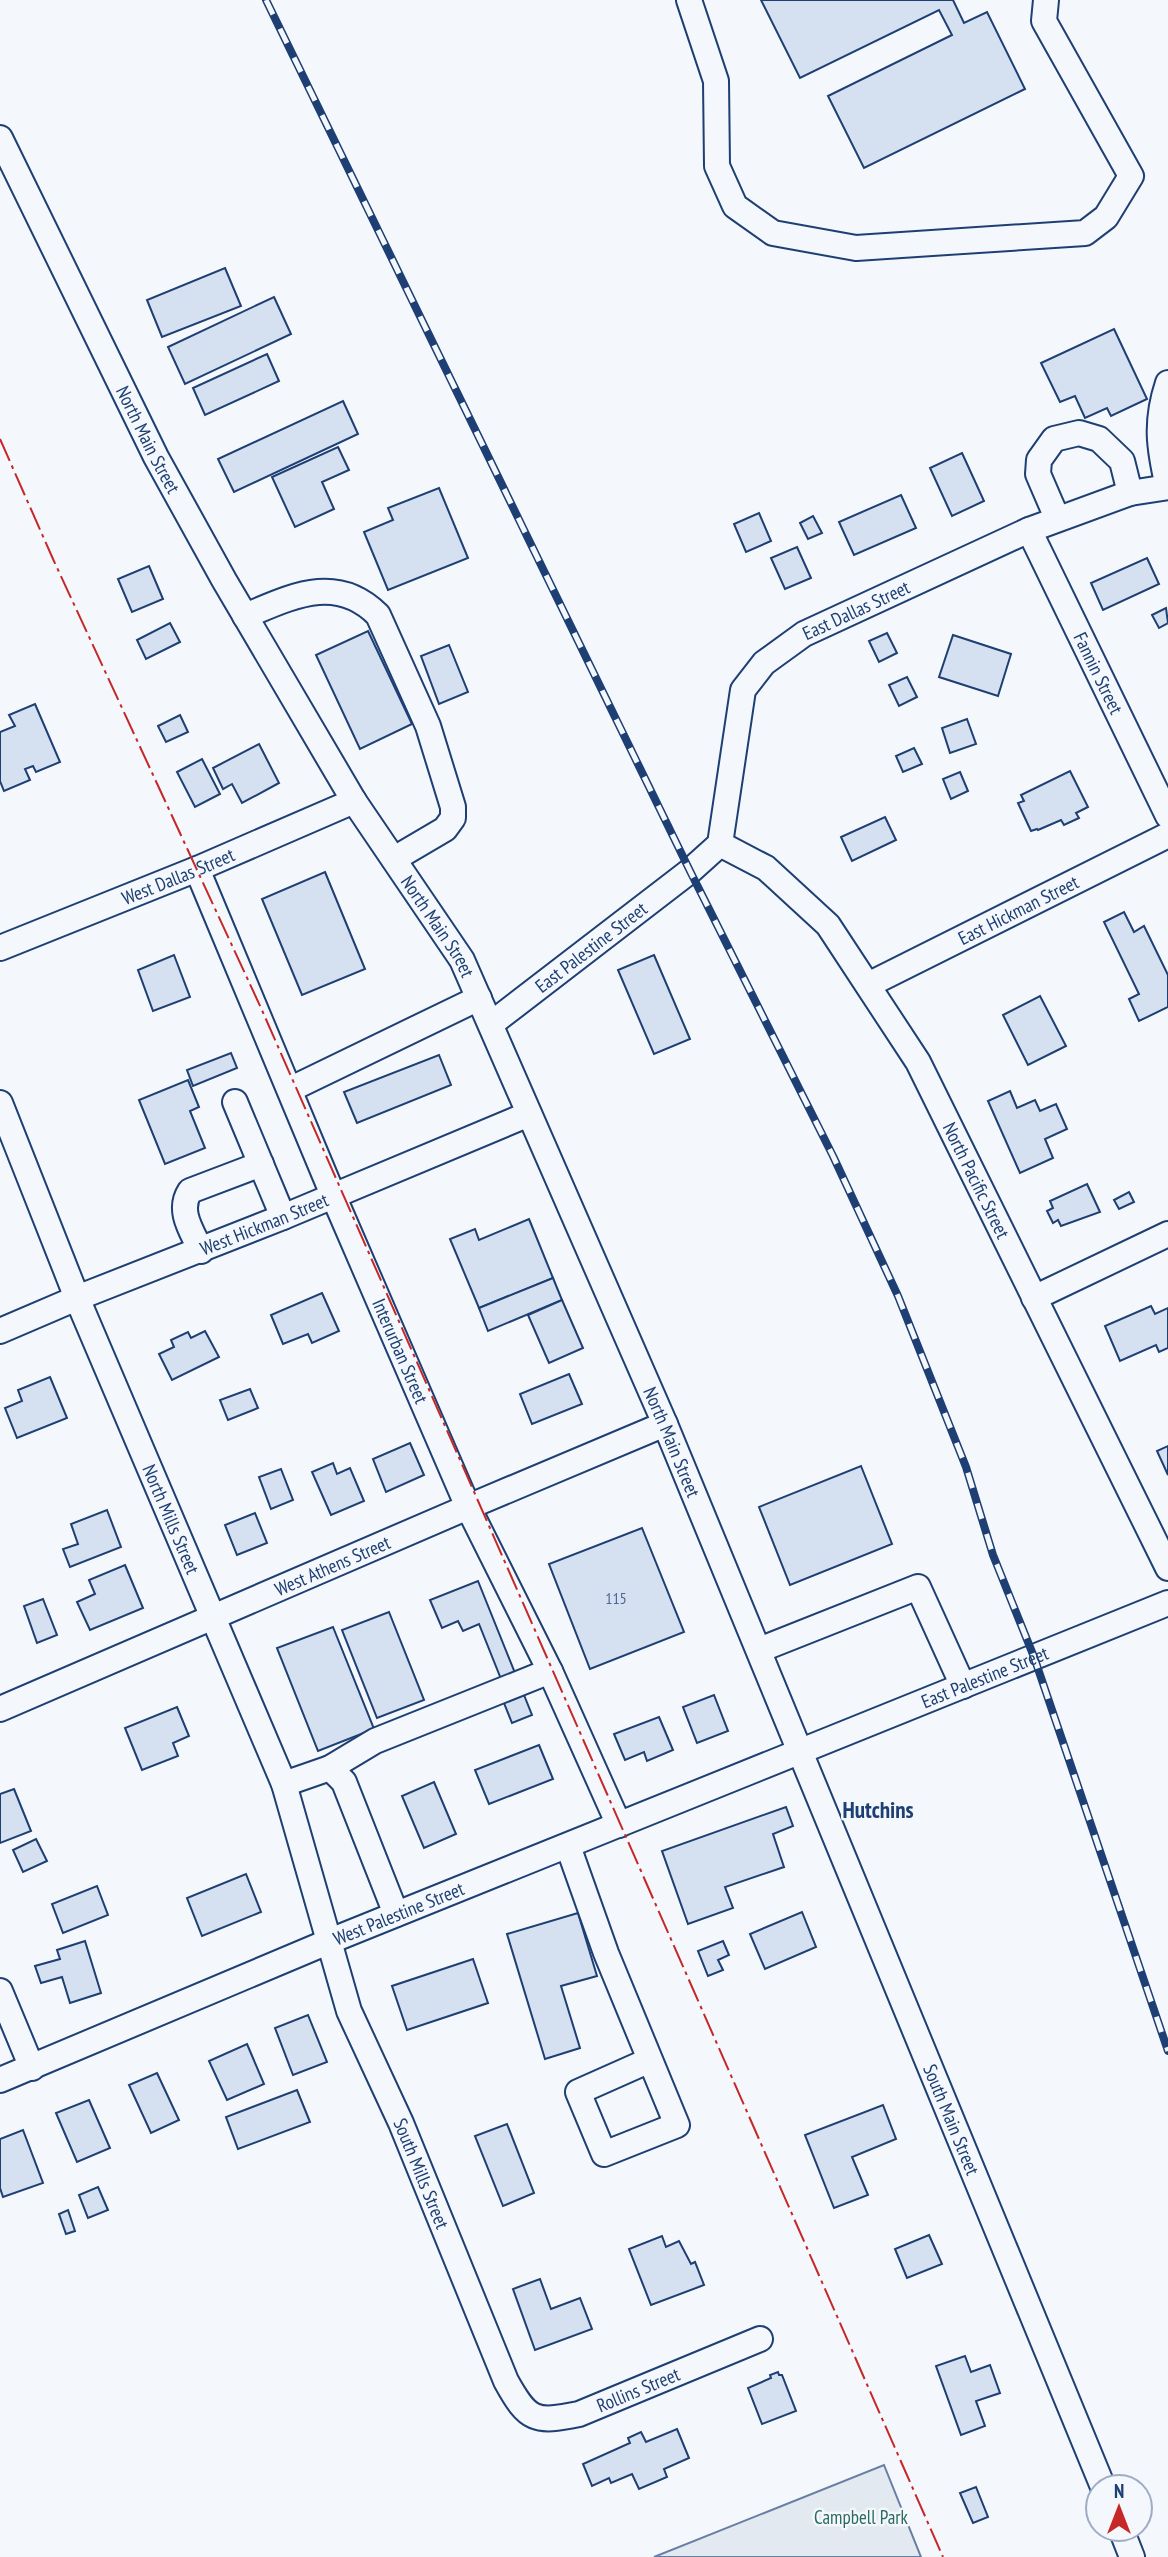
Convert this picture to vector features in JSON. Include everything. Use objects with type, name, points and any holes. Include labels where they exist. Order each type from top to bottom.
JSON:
[{"type":"street","points":[[689,0],[716,81],[717,166],[735,205],[773,233],[856,248],[1085,233],[1106,217],[1131,176],[1044,20],[1046,0]]},
{"type":"street","name":"North Main Street","points":[[0,138],[156,457],[245,616],[354,801],[462,960],[665,1424],[801,1752]]},
{"type":"street","points":[[1168,383],[1160,407],[1158,427],[1160,454],[1168,487]]},
{"type":"street","points":[[1057,518],[1038,474],[1039,460],[1054,439],[1079,433],[1099,439],[1122,461],[1130,493]]},
{"type":"street","name":"East Dallas Street","points":[[720,844],[743,690],[764,663],[804,634],[1029,530],[1130,493],[1168,487]]},
{"type":"street","name":"Fannin Street","points":[[1029,530],[1168,816]]},
{"type":"street","points":[[245,616],[301,593],[315,591],[340,593],[368,605],[377,615],[428,726],[453,807],[453,818],[445,829],[394,859]]},
{"type":"street","name":"West Dallas Street","points":[[0,948],[197,869],[354,801]]},
{"type":"street","name":"East Hickman Street","points":[[867,985],[1168,835]]},
{"type":"street","name":"East Palestine Street","points":[[491,1024],[690,871],[720,844]]},
{"type":"street","name":"North Pacific Street","points":[[720,844],[766,868],[828,925],[918,1062],[1168,1568]]},
{"type":"street","name":"Interurban Street","points":[[197,869],[333,1195],[468,1507],[550,1671],[619,1825]]},
{"type":"street","points":[[291,1089],[479,998]]},
{"type":"street","points":[[235,1102],[283,1217]]},
{"type":"street","name":"North Mills Street","points":[[0,1103],[76,1298],[284,1784],[330,1941]]},
{"type":"street","name":"West Hickman Street","points":[[0,1331],[76,1298],[201,1251],[529,1114]]},
{"type":"street","points":[[201,1251],[183,1211],[190,1191],[261,1164]]},
{"type":"street","points":[[1034,1298],[1168,1234]]},
{"type":"street","name":"West Athens Street","points":[[0,1709],[665,1424]]},
{"type":"street","points":[[759,1650],[918,1587],[963,1686]]},
{"type":"street","name":"East Palestine Street","points":[[801,1752],[1168,1603]]},
{"type":"street","points":[[284,1784],[330,1768],[375,1741],[550,1671]]},
{"type":"street","name":"West Palestine Street","points":[[0,2080],[330,1941],[801,1752]]},
{"type":"street","name":"South Main Street","points":[[801,1752],[1098,2473]]},
{"type":"street","points":[[330,1768],[345,1782],[396,1914]]},
{"type":"street","points":[[568,1846],[606,1953],[650,2060]]},
{"type":"street","name":"South Mills Street","points":[[330,1941],[349,2011],[401,2123],[506,2381],[519,2404]]},
{"type":"street","points":[[0,1991],[32,2068]]},
{"type":"street","name":"Rollins Street","points":[[519,2404],[532,2417],[553,2420],[579,2414],[760,2339]]},
{"type":"green space","name":"Campbell Park","points":[[884,2465],[921,2557],[654,2557]]},
{"type":"building","points":[[761,0],[953,0],[964,23],[987,12],[1025,89],[864,168],[828,96],[952,35],[939,10],[800,78]]},
{"type":"building","points":[[225,268],[241,306],[162,337],[147,300]]},
{"type":"building","points":[[274,297],[291,334],[185,384],[168,347]]},
{"type":"building","points":[[1114,329],[1147,399],[1111,416],[1107,408],[1085,418],[1075,396],[1060,402],[1041,363]]},
{"type":"building","points":[[267,354],[279,381],[205,415],[193,388]]},
{"type":"building","points":[[343,401],[358,434],[234,492],[218,459]]},
{"type":"building","points":[[338,447],[349,470],[322,482],[334,509],[295,527],[272,477]]},
{"type":"building","points":[[962,453],[984,501],[952,516],[930,468]]},
{"type":"building","points":[[439,488],[468,558],[388,590],[364,532],[393,520],[388,508]]},
{"type":"building","points":[[901,495],[916,528],[854,555],[839,522]]},
{"type":"building","points":[[759,513],[771,541],[746,552],[734,524]]},
{"type":"building","points":[[813,516],[822,533],[808,539],[800,523]]},
{"type":"building","points":[[797,547],[811,578],[785,589],[771,558]]},
{"type":"building","points":[[1147,558],[1159,584],[1103,610],[1091,583]]},
{"type":"building","points":[[149,566],[163,599],[132,612],[118,579]]},
{"type":"building","points":[[1166,608],[1168,623],[1159,628],[1152,615]]},
{"type":"building","points":[[170,623],[180,642],[146,659],[137,640]]},
{"type":"building","points":[[368,631],[412,724],[360,749],[316,655]]},
{"type":"building","points":[[887,633],[897,653],[879,662],[869,641]]},
{"type":"building","points":[[953,635],[1011,654],[998,696],[939,677]]},
{"type":"building","points":[[449,645],[468,692],[439,704],[421,656]]},
{"type":"building","points":[[907,677],[917,697],[899,706],[889,685]]},
{"type":"building","points":[[35,704],[60,762],[36,772],[33,766],[25,769],[30,780],[4,791],[0,781],[0,732],[15,726],[9,715]]},
{"type":"building","points":[[180,715],[188,732],[166,742],[158,726]]},
{"type":"building","points":[[967,719],[976,744],[950,753],[942,728]]},
{"type":"building","points":[[259,744],[279,783],[242,803],[232,784],[223,789],[213,768]]},
{"type":"building","points":[[914,748],[922,764],[903,772],[896,756]]},
{"type":"building","points":[[202,759],[220,794],[195,807],[177,772]]},
{"type":"building","points":[[1070,771],[1088,807],[1076,813],[1079,818],[1064,825],[1061,820],[1031,831],[1018,803],[1024,801],[1021,795]]},
{"type":"building","points":[[960,772],[968,791],[951,799],[943,779]]},
{"type":"building","points":[[885,817],[896,840],[852,861],[841,837]]},
{"type":"building","points":[[325,872],[365,969],[302,995],[262,899]]},
{"type":"building","points":[[1124,912],[1134,932],[1144,926],[1168,975],[1168,1007],[1139,1021],[1129,999],[1139,994],[1104,922]]},
{"type":"building","points":[[174,955],[190,997],[153,1011],[138,970]]},
{"type":"building","points":[[654,955],[690,1039],[654,1054],[618,970]]},
{"type":"building","points":[[1040,996],[1066,1046],[1028,1065],[1003,1015]]},
{"type":"building","points":[[231,1053],[237,1068],[193,1086],[187,1070]]},
{"type":"building","points":[[439,1055],[451,1085],[357,1123],[344,1092]]},
{"type":"building","points":[[188,1080],[199,1107],[190,1111],[205,1148],[165,1164],[139,1100]]},
{"type":"building","points":[[1010,1091],[1017,1108],[1035,1100],[1040,1111],[1056,1104],[1067,1129],[1045,1139],[1053,1158],[1020,1173],[988,1101]]},
{"type":"building","points":[[1087,1184],[1100,1212],[1061,1226],[1058,1220],[1053,1223],[1047,1211],[1053,1208],[1050,1201]]},
{"type":"building","points":[[1129,1192],[1134,1202],[1119,1209],[1114,1200]]},
{"type":"building","points":[[529,1219],[553,1278],[479,1308],[450,1239],[475,1229],[479,1240]]},
{"type":"building","points":[[553,1278],[562,1300],[488,1331],[479,1308]]},
{"type":"building","points":[[322,1293],[339,1331],[312,1343],[308,1334],[283,1344],[271,1315]]},
{"type":"building","points":[[562,1300],[583,1348],[549,1363],[528,1315]]},
{"type":"building","points":[[1151,1306],[1155,1314],[1168,1308],[1168,1348],[1159,1352],[1156,1345],[1120,1361],[1105,1326]]},
{"type":"building","points":[[205,1331],[219,1357],[172,1380],[159,1354],[174,1347],[171,1340],[188,1332],[191,1338]]},
{"type":"building","points":[[569,1374],[582,1404],[532,1424],[520,1394]]},
{"type":"building","points":[[50,1377],[67,1418],[17,1438],[5,1408],[22,1401],[18,1390]]},
{"type":"building","points":[[250,1389],[258,1408],[228,1420],[220,1400]]},
{"type":"building","points":[[410,1443],[424,1475],[386,1492],[373,1459]]},
{"type":"building","points":[[1168,1446],[1168,1475],[1157,1451]]},
{"type":"building","points":[[333,1463],[337,1474],[350,1468],[364,1501],[331,1515],[312,1472]]},
{"type":"building","points":[[861,1466],[892,1544],[790,1585],[759,1507]]},
{"type":"building","points":[[281,1469],[293,1500],[271,1509],[259,1477]]},
{"type":"building","points":[[107,1510],[121,1547],[70,1567],[63,1549],[78,1544],[71,1524]]},
{"type":"building","points":[[255,1513],[267,1543],[237,1555],[225,1525]]},
{"type":"building","points":[[642,1528],[684,1632],[590,1669],[549,1564]]},
{"type":"building","points":[[125,1565],[143,1608],[90,1630],[77,1602],[95,1594],[89,1580]]},
{"type":"building","points":[[478,1581],[515,1673],[501,1679],[479,1624],[463,1631],[458,1621],[442,1628],[430,1600]]},
{"type":"building","points":[[43,1599],[57,1635],[37,1643],[24,1606]]},
{"type":"building","points":[[389,1612],[424,1700],[377,1718],[342,1630]]},
{"type":"building","points":[[333,1627],[374,1729],[318,1751],[277,1648]]},
{"type":"building","points":[[524,1695],[532,1715],[512,1723],[504,1703]]},
{"type":"building","points":[[714,1695],[728,1731],[697,1743],[683,1707]]},
{"type":"building","points":[[177,1707],[189,1736],[173,1743],[178,1756],[142,1770],[125,1728]]},
{"type":"building","points":[[659,1717],[673,1750],[647,1761],[644,1752],[625,1760],[614,1734]]},
{"type":"building","points":[[539,1745],[553,1779],[489,1804],[475,1770]]},
{"type":"building","points":[[434,1782],[456,1834],[424,1848],[402,1796]]},
{"type":"building","points":[[14,1789],[31,1831],[0,1843],[0,1794]]},
{"type":"building","points":[[786,1807],[793,1826],[773,1834],[784,1867],[725,1887],[733,1908],[688,1924],[662,1851]]},
{"type":"building","points":[[36,1839],[47,1861],[23,1872],[13,1850]]},
{"type":"building","points":[[246,1874],[261,1912],[202,1936],[187,1898]]},
{"type":"building","points":[[97,1886],[108,1915],[63,1933],[52,1904]]},
{"type":"building","points":[[802,1912],[816,1947],[765,1969],[750,1934]]},
{"type":"building","points":[[578,1913],[597,1976],[561,1986],[580,2048],[545,2059],[507,1934]]},
{"type":"building","points":[[85,1941],[101,1993],[70,2003],[62,1977],[41,1983],[35,1966],[60,1959],[57,1950]]},
{"type":"building","points":[[723,1941],[729,1955],[718,1960],[723,1970],[708,1976],[698,1951]]},
{"type":"building","points":[[473,1959],[488,2003],[407,2030],[392,1986]]},
{"type":"building","points":[[308,2015],[327,2062],[293,2075],[275,2028]]},
{"type":"building","points":[[247,2044],[264,2084],[227,2100],[209,2061]]},
{"type":"building","points":[[157,2073],[179,2120],[151,2133],[129,2085]]},
{"type":"building","points":[[297,2090],[310,2122],[238,2149],[226,2117]]},
{"type":"building","points":[[89,2100],[110,2148],[77,2162],[56,2113]]},
{"type":"building","points":[[883,2105],[896,2139],[852,2157],[868,2195],[834,2208],[805,2135]]},
{"type":"building","points":[[507,2124],[534,2193],[503,2206],[475,2136]]},
{"type":"building","points":[[23,2130],[43,2183],[3,2197],[0,2188],[0,2139]]},
{"type":"building","points":[[98,2187],[108,2210],[88,2218],[79,2195]]},
{"type":"building","points":[[68,2210],[75,2231],[66,2234],[59,2214]]},
{"type":"building","points":[[929,2235],[942,2264],[907,2278],[895,2249]]},
{"type":"building","points":[[662,2236],[666,2247],[679,2241],[691,2264],[695,2262],[704,2285],[651,2305],[629,2249]]},
{"type":"building","points":[[540,2279],[551,2309],[580,2298],[592,2329],[535,2350],[513,2289]]},
{"type":"building","points":[[965,2356],[971,2372],[990,2365],[1000,2393],[976,2401],[985,2426],[961,2435],[936,2366]]},
{"type":"building","points":[[778,2372],[782,2375],[796,2411],[762,2424],[748,2388]]},
{"type":"building","points":[[677,2429],[689,2458],[664,2469],[667,2477],[639,2489],[632,2474],[611,2483],[609,2478],[592,2486],[583,2464],[630,2443],[628,2438],[641,2432],[646,2442]]},
{"type":"building","points":[[976,2487],[988,2517],[973,2523],[960,2493]]},
{"type":"railway","points":[[266,0],[690,871],[833,1156],[898,1296],[966,1467],[993,1555],[1034,1657],[1168,2051]]},
{"type":"power","points":[[0,439],[261,1008],[943,2557]]},
{"type":"district","name":"Hutchins","points":[[878,1809]]}]
